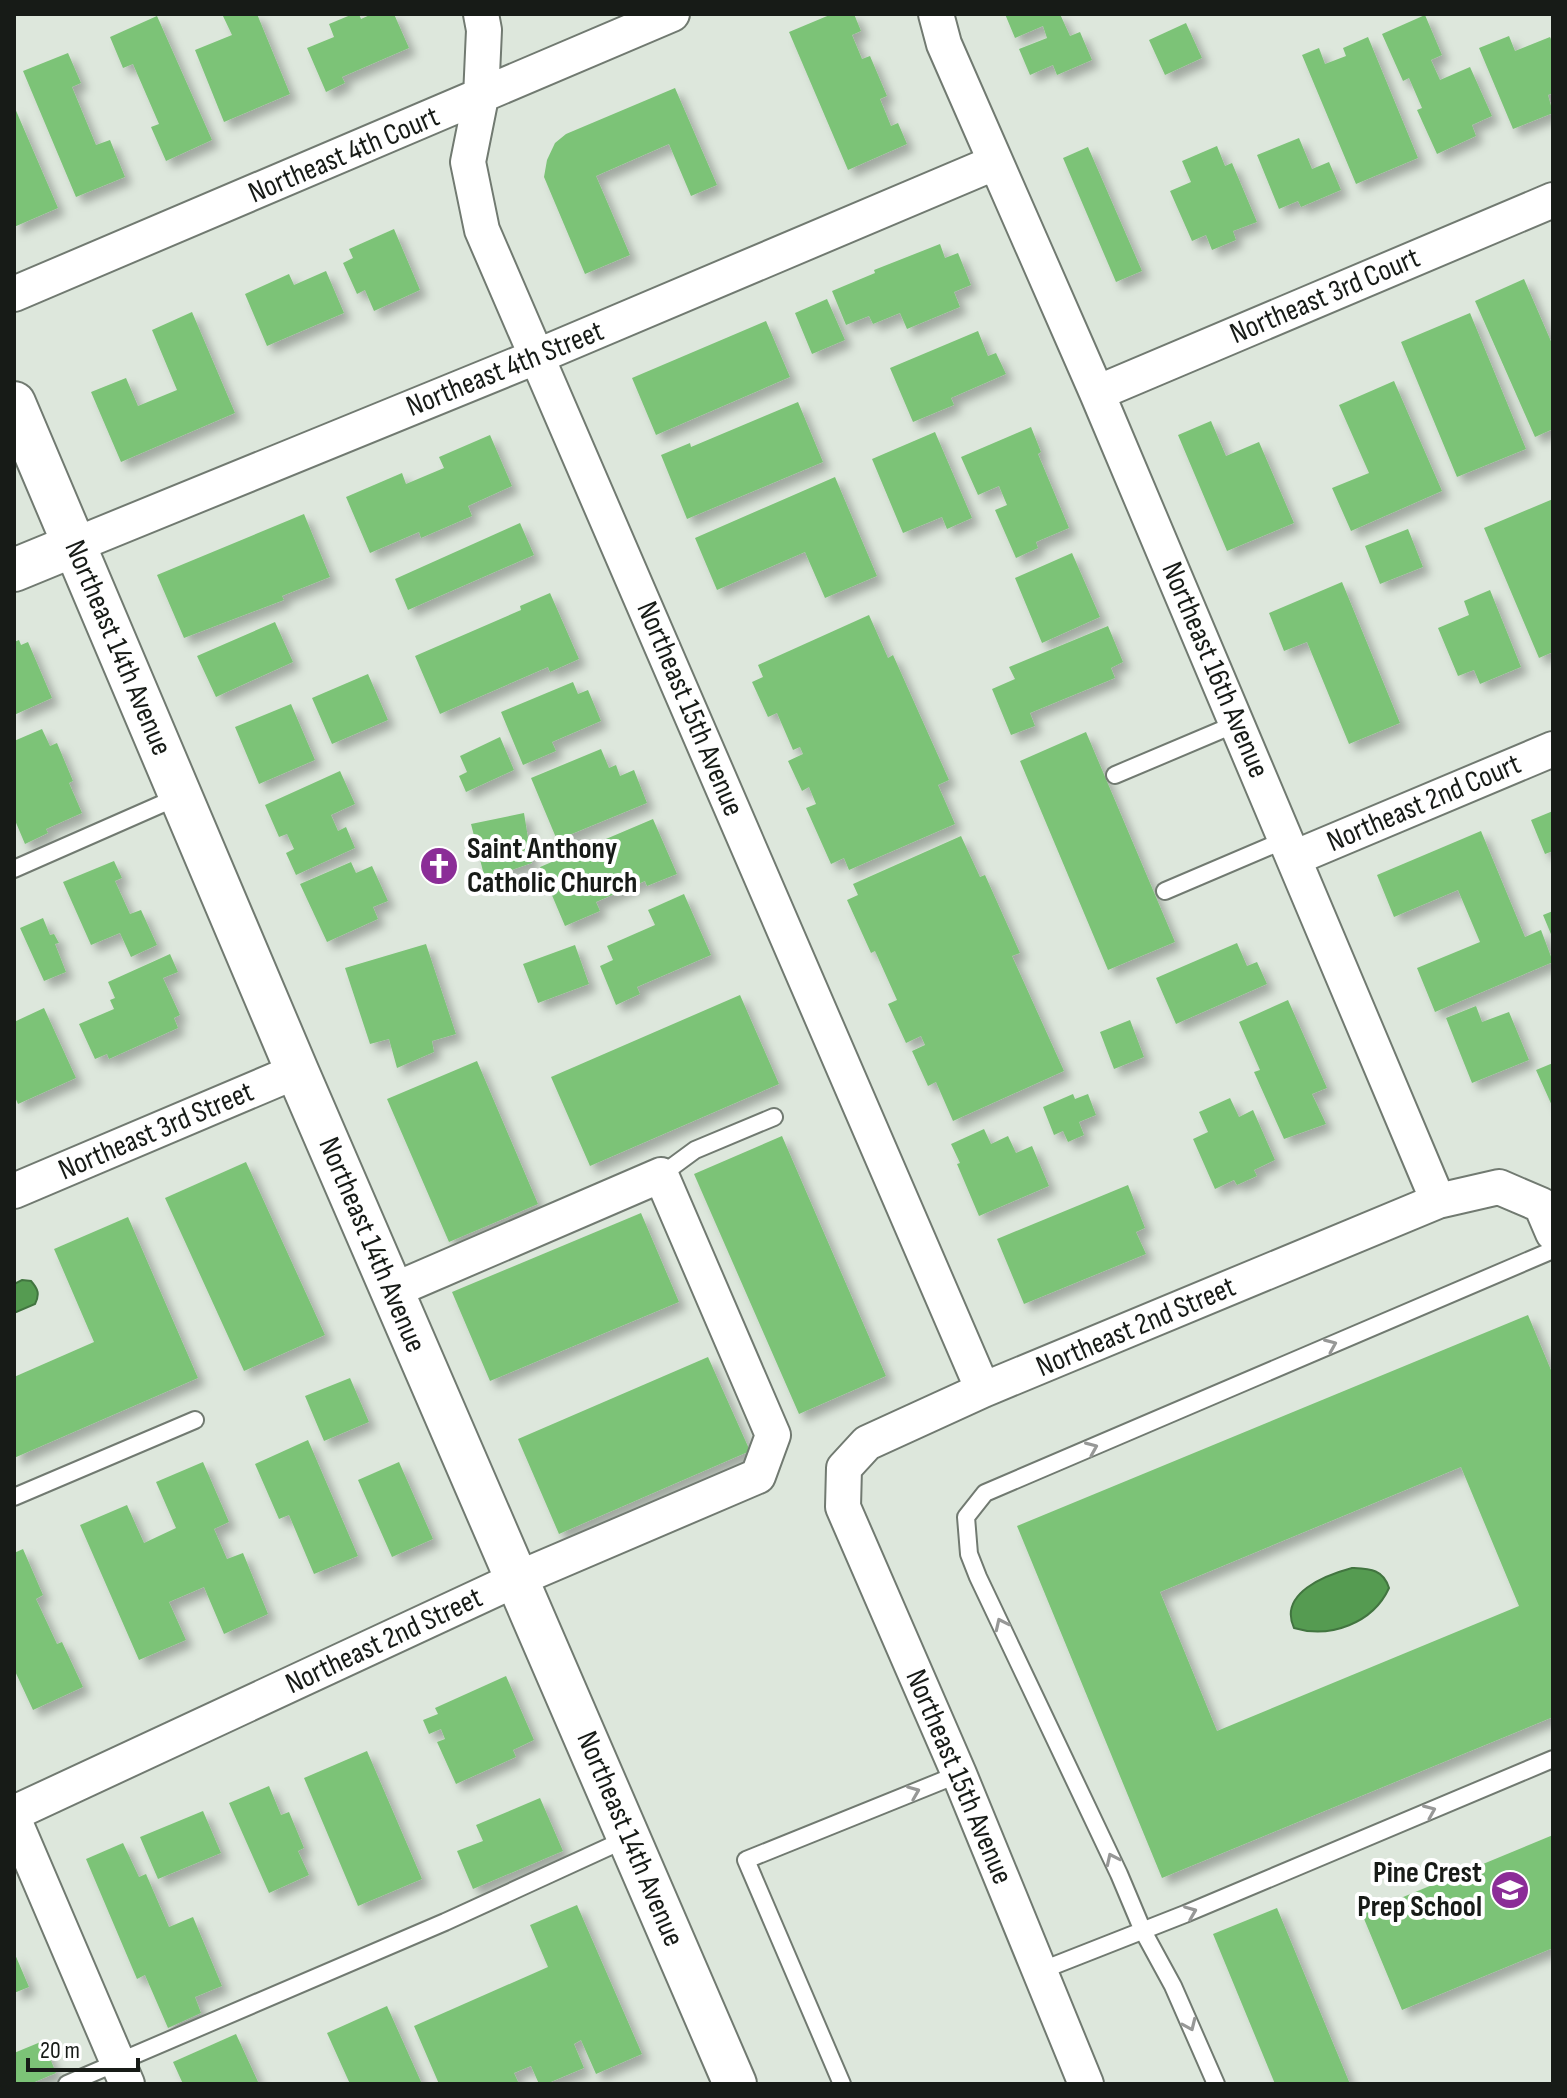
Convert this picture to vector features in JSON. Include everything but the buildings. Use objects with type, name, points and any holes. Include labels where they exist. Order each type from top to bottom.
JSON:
[{"type":"street","name":"Northeast 15th Avenue","points":[[481,14],[484,30],[481,97],[468,162],[482,230],[983,1390]]},
{"type":"street","name":"Northeast 4th Court","points":[[14,294],[672,14]]},
{"type":"street","name":"Northeast 16th Avenue","points":[[936,14],[944,44],[994,163],[1097,393],[1438,1201]]},
{"type":"street","name":"Northeast 4th Street","points":[[14,570],[538,356],[994,163]]},
{"type":"street","name":"Northeast 3rd Court","points":[[1097,393],[1553,200]]},
{"type":"street","name":"Northeast 14th Avenue","points":[[14,403],[297,1071],[735,2084]]},
{"type":"street","name":"Northeast 2nd Court","points":[[1291,848],[1553,749]]},
{"type":"street","name":"Northeast 3rd Street","points":[[14,1191],[297,1071]]},
{"type":"street","name":"Northeast 2nd Street","points":[[14,1813],[517,1579],[758,1476],[773,1435],[661,1175]]},
{"type":"street","points":[[392,1291],[661,1175]]},
{"type":"street","points":[[1438,1201],[1499,1187],[1541,1205],[1553,1233]]},
{"type":"street","name":"Northeast 2nd Street","points":[[844,1468],[867,1443],[983,1390],[1438,1201]]},
{"type":"street","name":"Northeast 15th Avenue","points":[[844,1468],[843,1507],[959,1774],[1086,2084]]},
{"type":"street","points":[[14,1820],[122,2072]]},
{"type":"lane","points":[[1115,775],[1238,723]]},
{"type":"lane","points":[[14,869],[180,796]]},
{"type":"lane","points":[[1165,891],[1291,848]]},
{"type":"lane","points":[[661,1175],[695,1150],[774,1117]]},
{"type":"lane","points":[[1216,2084],[1173,1986],[1143,1931],[978,1577],[969,1554],[966,1517],[985,1493],[1553,1250]]},
{"type":"lane","points":[[14,1497],[195,1420]]},
{"type":"lane","points":[[1040,1971],[1553,1759]]},
{"type":"lane","points":[[842,2084],[746,1860],[959,1774]]},
{"type":"lane","points":[[67,2084],[122,2072],[629,1838]]},
{"type":"shaded area","points":[[22,1280],[31,1281],[37,1289],[37,1297],[35,1304],[14,1313],[14,1284]]},
{"type":"shaded area","points":[[1352,1568],[1375,1571],[1389,1588],[1372,1611],[1336,1629],[1308,1631],[1294,1628],[1291,1616],[1298,1595],[1330,1575]]},
{"type":"place","name":"Saint Anthony Catholic Church","points":[[439,866]]},
{"type":"place","name":"Pine Crest Prep School","points":[[1510,1890]]}]
